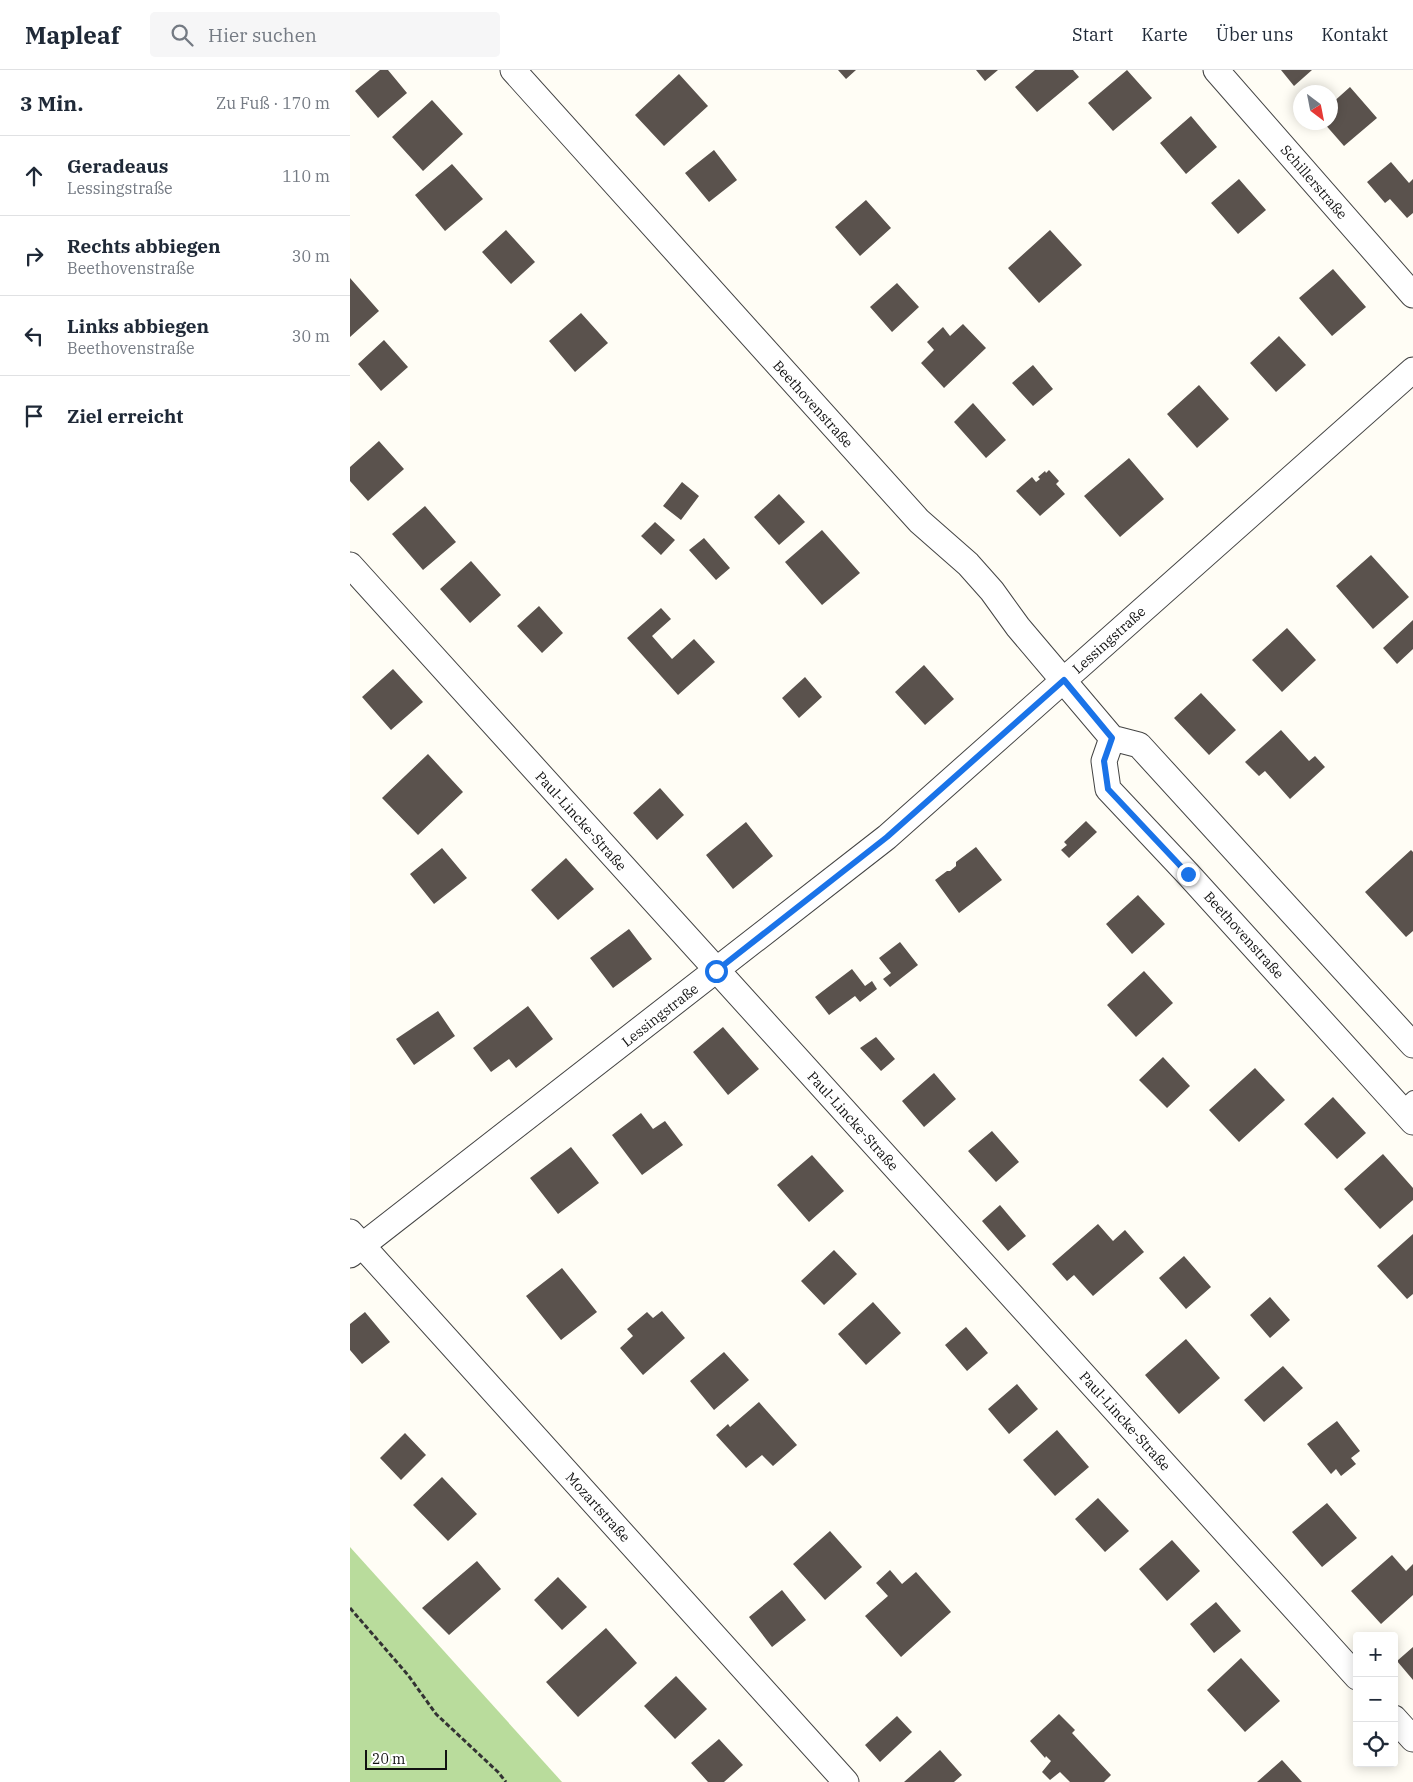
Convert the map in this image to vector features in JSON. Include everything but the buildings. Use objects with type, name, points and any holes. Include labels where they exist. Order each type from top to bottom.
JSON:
[{"type":"street","name":"Beethovenstraße","points":[[513,70],[919,521],[968,564],[1018,627],[1112,738],[1104,761],[1108,789],[1409,1109]]},
{"type":"street","name":"Schillerstraße","points":[[1216,70],[1413,295]]},
{"type":"street","name":"Lessingstraße","points":[[354,1244],[716,971],[887,837],[1413,370]]},
{"type":"street","name":"Paul-Lincke-Straße","points":[[350,565],[1353,1673]]},
{"type":"street","points":[[1112,738],[1139,745],[1411,1038]]},
{"type":"street","name":"Mozartstraße","points":[[354,1244],[846,1782]]},
{"type":"street","points":[[1398,1722],[1413,1739]]},
{"type":"path","points":[[350,1608],[408,1675],[436,1714],[498,1772],[506,1782]]},
{"type":"green space","points":[[350,1547],[562,1782],[350,1782]]},
{"type":"route","points":[[716,971],[887,837],[1064,680],[1112,738],[1104,761],[1108,789],[1188,874]]}]
